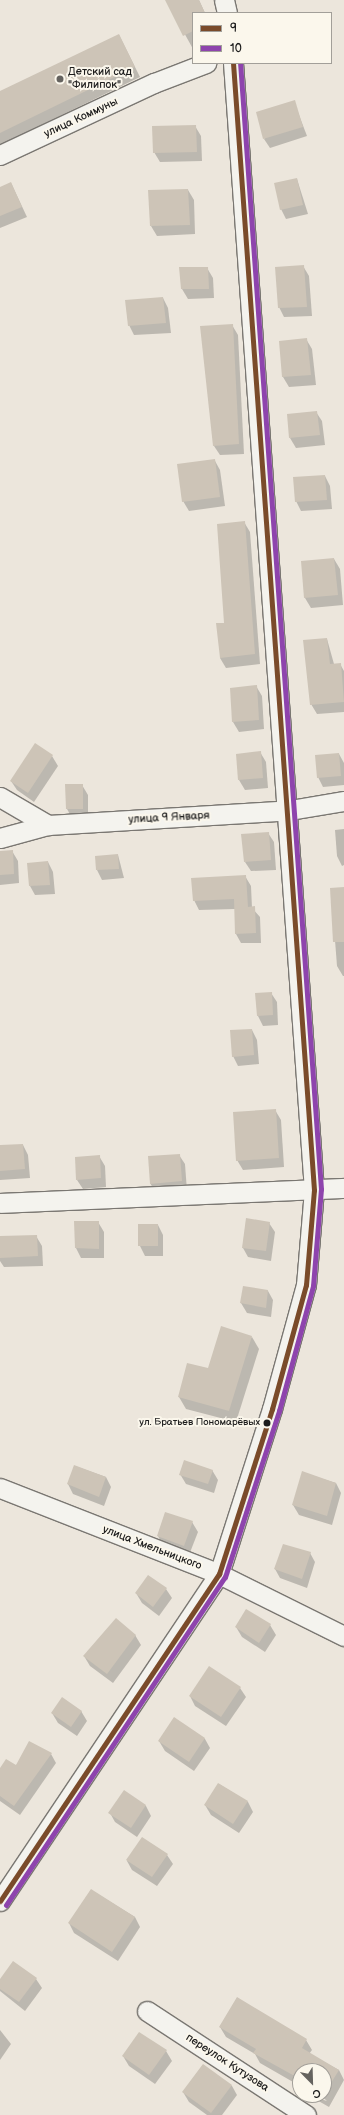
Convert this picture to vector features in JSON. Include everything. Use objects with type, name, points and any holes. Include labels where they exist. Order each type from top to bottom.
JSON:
[{"type":"street","points":[[224,0],[227,12]]},
{"type":"street","name":"улица Коммуны","points":[[0,155],[154,83],[203,64]]},
{"type":"street","points":[[0,1901],[219,1574],[272,1409],[306,1285],[314,1190],[290,810],[233,64]]},
{"type":"street","points":[[0,797],[48,825]]},
{"type":"street","name":"улица 9 Января","points":[[0,838],[48,825],[290,810],[344,801]]},
{"type":"street","points":[[0,1203],[344,1188]]},
{"type":"street","name":"улица Хмельницкого","points":[[0,1488],[219,1574],[344,1636]]},
{"type":"street","name":"переулок Кутузова","points":[[147,2011],[306,2115]]},
{"type":"building","points":[[165,0],[199,0],[205,12],[192,12],[192,32],[183,36]]},
{"type":"building","points":[[119,34],[135,67],[0,133],[0,91]]},
{"type":"building","points":[[295,100],[303,127],[263,139],[256,112]]},
{"type":"building","points":[[196,125],[197,152],[153,153],[152,126]]},
{"type":"building","points":[[297,178],[303,205],[280,210],[274,183]]},
{"type":"building","points":[[11,182],[22,207],[0,216],[0,187]]},
{"type":"building","points":[[188,189],[190,225],[150,226],[148,190]]},
{"type":"building","points":[[304,265],[307,307],[278,308],[275,267]]},
{"type":"building","points":[[179,267],[208,267],[209,289],[181,289]]},
{"type":"building","points":[[163,297],[166,323],[128,326],[125,300]]},
{"type":"building","points":[[233,324],[239,444],[213,446],[200,326]]},
{"type":"building","points":[[307,338],[311,375],[282,377],[279,341]]},
{"type":"building","points":[[317,411],[320,435],[289,438],[287,414]]},
{"type":"building","points":[[215,459],[220,497],[182,502],[177,464]]},
{"type":"building","points":[[325,475],[327,500],[295,502],[293,477]]},
{"type":"building","points":[[245,521],[255,654],[220,658],[216,623],[224,623],[217,524]]},
{"type":"building","points":[[334,558],[338,595],[304,598],[301,561]]},
{"type":"building","points":[[327,638],[330,664],[341,663],[344,702],[310,705],[303,640]]},
{"type":"building","points":[[257,685],[259,720],[232,722],[230,688]]},
{"type":"building","points":[[35,743],[53,755],[28,793],[10,781]]},
{"type":"building","points":[[261,751],[263,778],[238,780],[236,754]]},
{"type":"building","points":[[339,753],[341,776],[317,778],[315,755]]},
{"type":"building","points":[[65,784],[83,784],[83,809],[66,809]]},
{"type":"building","points":[[269,832],[271,860],[244,862],[241,834]]},
{"type":"building","points":[[13,850],[14,874],[0,875],[0,851]]},
{"type":"building","points":[[118,854],[119,869],[96,870],[95,856]]},
{"type":"building","points":[[48,861],[50,885],[29,886],[27,863]]},
{"type":"building","points":[[246,875],[248,907],[255,906],[256,933],[235,934],[234,899],[193,901],[191,878]]},
{"type":"building","points":[[344,887],[344,942],[333,942],[330,888]]},
{"type":"building","points":[[272,992],[273,1015],[257,1016],[255,993]]},
{"type":"building","points":[[252,1029],[254,1055],[232,1057],[230,1030]]},
{"type":"building","points":[[276,1109],[279,1158],[236,1161],[233,1112]]},
{"type":"building","points":[[23,1144],[25,1169],[0,1171],[0,1145]]},
{"type":"building","points":[[180,1154],[182,1181],[150,1184],[148,1156]]},
{"type":"building","points":[[100,1155],[101,1178],[76,1180],[75,1157]]},
{"type":"building","points":[[246,1218],[270,1222],[266,1251],[242,1248]]},
{"type":"building","points":[[74,1221],[99,1221],[99,1249],[75,1248]]},
{"type":"building","points":[[138,1224],[158,1224],[158,1246],[138,1246]]},
{"type":"building","points":[[37,1235],[38,1256],[0,1258],[0,1236]]},
{"type":"building","points":[[243,1286],[268,1290],[266,1308],[240,1303]]},
{"type":"building","points":[[221,1326],[252,1336],[229,1411],[178,1397],[187,1363],[208,1368]]},
{"type":"building","points":[[184,1460],[213,1470],[208,1484],[179,1475]]},
{"type":"building","points":[[74,1465],[106,1477],[99,1497],[67,1484]]},
{"type":"building","points":[[302,1471],[336,1483],[327,1516],[292,1505]]},
{"type":"building","points":[[165,1512],[193,1521],[184,1546],[157,1536]]},
{"type":"building","points":[[283,1544],[311,1552],[302,1579],[274,1569]]},
{"type":"building","points":[[148,1575],[167,1588],[153,1607],[135,1593]]},
{"type":"building","points":[[246,1609],[271,1624],[259,1643],[235,1627]]},
{"type":"building","points":[[116,1618],[136,1635],[107,1674],[83,1656]]},
{"type":"building","points":[[209,1666],[241,1687],[221,1717],[189,1696]]},
{"type":"building","points":[[62,1697],[82,1711],[71,1727],[51,1713]]},
{"type":"building","points":[[174,1717],[205,1738],[189,1762],[158,1741]]},
{"type":"building","points":[[29,1741],[52,1753],[14,1806],[0,1796],[0,1768],[6,1759],[16,1765]]},
{"type":"building","points":[[218,1783],[248,1801],[233,1824],[204,1805]]},
{"type":"building","points":[[124,1790],[146,1805],[131,1828],[108,1813]]},
{"type":"building","points":[[142,1837],[168,1854],[152,1877],[126,1860]]},
{"type":"building","points":[[91,1889],[135,1917],[112,1952],[68,1923]]},
{"type":"building","points":[[13,1961],[37,1978],[19,2002],[0,1989],[0,1979]]},
{"type":"building","points":[[237,1997],[307,2039],[302,2048],[327,2063],[292,2063],[292,2075],[253,2053],[256,2049],[219,2027]]},
{"type":"building","points":[[139,2032],[167,2050],[149,2075],[122,2056]]},
{"type":"building","points":[[203,2064],[232,2085],[211,2113],[182,2092]]},
{"type":"building","points":[[332,2066],[339,2070],[332,2082]]},
{"type":"transit line","name":"9","points":[[0,1901],[219,1574],[272,1409],[306,1285],[314,1190],[233,64]]},
{"type":"transit line","name":"10","points":[[6,1905],[225,1577],[279,1411],[313,1286],[321,1189],[240,64]]},
{"type":"place","name":"Детский сад \"Филипок\"","points":[[60,79]]},
{"type":"place","name":"ул. Братьев Пономарёвых","points":[[267,1423]]}]
